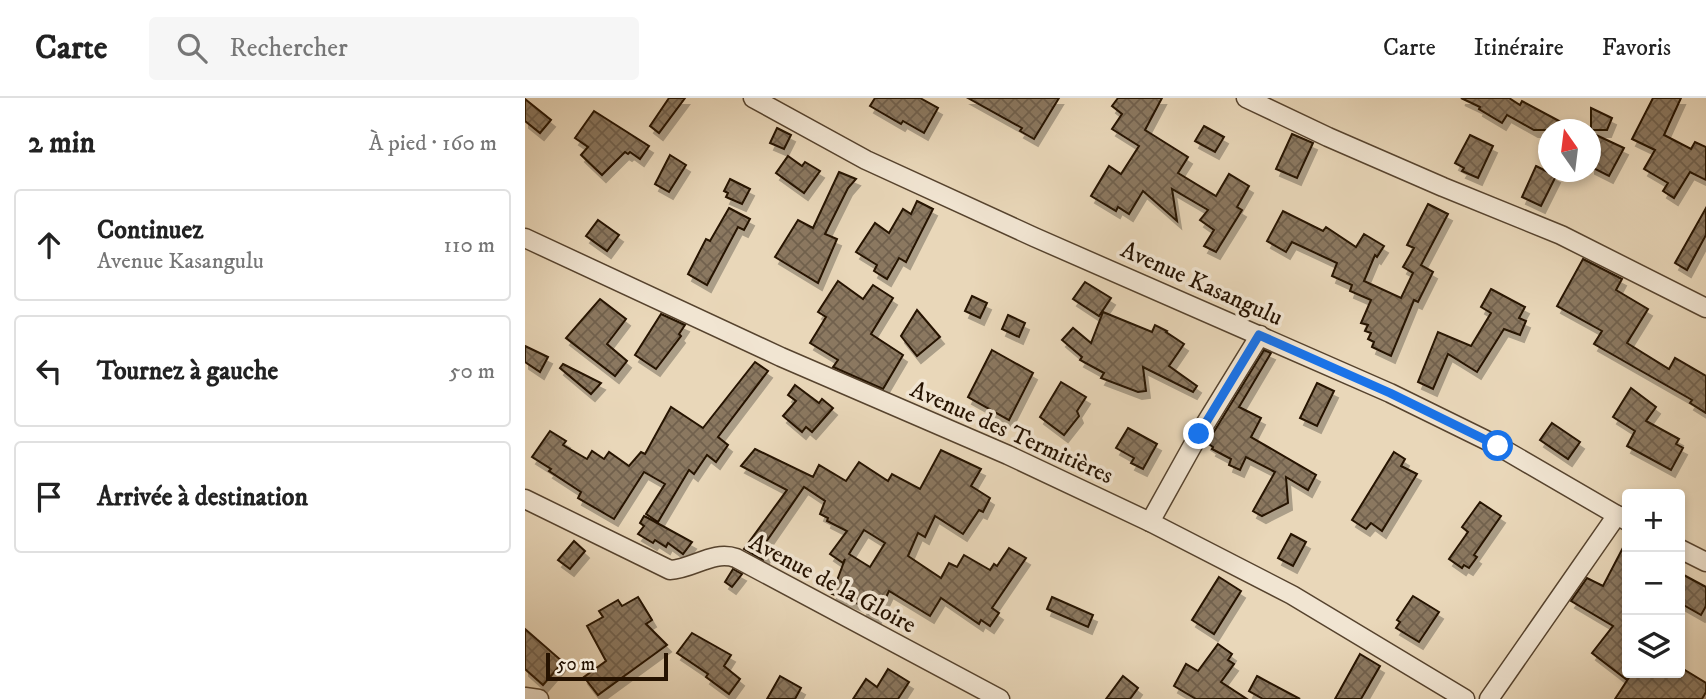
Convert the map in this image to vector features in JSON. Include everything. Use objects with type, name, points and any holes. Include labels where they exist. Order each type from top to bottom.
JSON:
[{"type":"street","name":"Avenue Kasangulu","points":[[753,98],[878,165],[1034,237],[1390,393],[1498,446],[1622,518]]},
{"type":"street","points":[[1247,98],[1328,137],[1561,235],[1706,308]]},
{"type":"street","name":"Avenue des Termitières","points":[[525,238],[781,357],[1008,455],[1150,522],[1292,595],[1465,699]]},
{"type":"street","points":[[1150,522],[1259,335]]},
{"type":"street","name":"Avenue de la Gloire","points":[[525,499],[670,570],[679,570],[718,555],[736,558],[1000,699]]},
{"type":"street","points":[[1489,699],[1622,518]]},
{"type":"street","points":[[1685,552],[1706,562]]},
{"type":"street","points":[[525,697],[539,699]]},
{"type":"building","points":[[669,98],[685,98],[659,133],[650,126]]},
{"type":"building","points":[[875,98],[920,98],[938,108],[924,133],[903,121],[901,124],[870,106]]},
{"type":"building","points":[[968,98],[1059,98],[1034,139],[1020,131],[1022,128]]},
{"type":"building","points":[[1118,98],[1162,98],[1145,130],[1188,157],[1178,173],[1216,196],[1229,174],[1249,186],[1237,207],[1242,210],[1216,252],[1204,246],[1214,230],[1200,220],[1208,210],[1172,189],[1177,221],[1143,191],[1129,214],[1118,207],[1116,211],[1091,196],[1109,166],[1121,174],[1139,146],[1112,129],[1122,114],[1112,106]]},
{"type":"building","points":[[1461,98],[1509,98],[1520,105],[1522,101],[1556,119],[1538,119],[1538,130],[1534,130],[1507,115],[1502,123],[1479,109],[1480,107]]},
{"type":"building","points":[[1653,98],[1681,98],[1664,135],[1691,149],[1695,142],[1706,147],[1706,180],[1690,172],[1674,198],[1663,191],[1668,183],[1644,169],[1655,150],[1632,139]]},
{"type":"building","points":[[525,99],[551,120],[540,133],[525,121]]},
{"type":"building","points":[[1591,108],[1612,118],[1607,130],[1601,130],[1601,119],[1591,119]]},
{"type":"building","points":[[594,111],[649,146],[640,159],[630,152],[625,152],[602,175],[581,155],[588,147],[575,138]]},
{"type":"building","points":[[1204,126],[1224,137],[1215,152],[1195,141]]},
{"type":"building","points":[[777,128],[791,135],[784,149],[770,143]]},
{"type":"building","points":[[1292,134],[1313,143],[1297,178],[1276,169]]},
{"type":"building","points":[[1470,135],[1493,146],[1478,178],[1462,171],[1464,168],[1455,163]]},
{"type":"building","points":[[1601,137],[1624,148],[1609,176],[1601,172]]},
{"type":"building","points":[[670,155],[686,165],[669,192],[655,184]]},
{"type":"building","points":[[788,156],[802,166],[805,162],[820,171],[804,193],[776,173]]},
{"type":"building","points":[[1536,166],[1538,182],[1553,182],[1541,206],[1522,197]]},
{"type":"building","points":[[839,172],[856,179],[848,188],[825,234],[837,239],[818,283],[775,257],[798,220],[813,228]]},
{"type":"building","points":[[730,179],[750,189],[742,204],[726,197],[728,193],[724,191]]},
{"type":"building","points":[[917,201],[933,209],[906,262],[899,258],[887,279],[874,271],[877,265],[856,252],[875,223],[889,233],[903,209],[911,214]]},
{"type":"building","points":[[1428,204],[1448,214],[1421,265],[1433,272],[1418,302],[1414,300],[1391,356],[1372,347],[1374,342],[1368,339],[1371,333],[1365,331],[1368,325],[1361,323],[1371,300],[1350,291],[1352,285],[1332,276],[1337,263],[1292,242],[1286,252],[1267,241],[1283,211],[1323,231],[1326,227],[1356,247],[1364,234],[1384,246],[1377,257],[1375,255],[1364,281],[1401,298],[1413,273],[1403,267],[1414,248],[1407,245]]},
{"type":"building","points":[[729,208],[750,219],[744,230],[738,227],[707,285],[688,274],[706,239],[710,241]]},
{"type":"building","points":[[1706,208],[1706,235],[1687,270],[1675,263]]},
{"type":"building","points":[[598,220],[619,235],[607,251],[586,236]]},
{"type":"building","points":[[1583,259],[1622,279],[1616,290],[1648,309],[1627,343],[1669,369],[1675,358],[1706,376],[1706,413],[1690,403],[1692,400],[1594,344],[1602,331],[1557,306]]},
{"type":"building","points":[[838,281],[863,299],[873,285],[893,298],[871,334],[903,355],[883,389],[833,367],[838,360],[810,343],[826,317],[818,312]]},
{"type":"building","points":[[1085,282],[1111,298],[1099,316],[1073,299]]},
{"type":"building","points":[[1491,289],[1525,307],[1519,318],[1526,321],[1520,335],[1504,329],[1477,372],[1448,354],[1433,389],[1418,382],[1438,332],[1471,346],[1491,313],[1481,307]]},
{"type":"building","points":[[972,296],[987,303],[980,318],[965,311]]},
{"type":"building","points":[[600,299],[626,319],[607,344],[627,361],[615,376],[566,338]]},
{"type":"building","points":[[917,310],[940,337],[917,356],[901,336]]},
{"type":"building","points":[[1103,312],[1152,332],[1155,325],[1184,344],[1169,366],[1197,386],[1193,392],[1143,367],[1146,391],[1138,392],[1101,378],[1104,373],[1080,360],[1082,357],[1062,340],[1073,328],[1091,343]]},
{"type":"building","points":[[661,314],[685,325],[679,334],[681,336],[656,369],[635,355]]},
{"type":"building","points":[[1008,315],[1025,323],[1019,337],[1002,329]]},
{"type":"building","points":[[525,346],[548,357],[540,372],[525,362]]},
{"type":"building","points":[[992,350],[1033,373],[1009,420],[968,397]]},
{"type":"building","points":[[1264,350],[1271,353],[1239,407],[1261,418],[1251,437],[1316,475],[1308,490],[1286,477],[1288,503],[1262,516],[1253,511],[1275,472],[1246,457],[1240,470],[1229,465],[1231,459],[1212,449],[1207,443]]},
{"type":"building","points":[[755,362],[768,371],[718,437],[728,445],[716,462],[707,455],[694,474],[689,470],[658,522],[646,514],[665,484],[644,472],[614,519],[578,498],[581,492],[532,457],[550,431],[566,441],[563,445],[587,459],[592,451],[604,459],[609,452],[629,466],[641,452],[645,454],[671,407],[703,428]]},
{"type":"building","points":[[563,364],[601,383],[591,394],[560,368]]},
{"type":"building","points":[[1061,382],[1086,397],[1077,411],[1079,416],[1064,435],[1040,417]]},
{"type":"building","points":[[1317,383],[1334,391],[1317,426],[1300,418]]},
{"type":"building","points":[[795,385],[819,403],[822,399],[833,408],[812,432],[806,427],[802,432],[783,416],[796,401],[788,395]]},
{"type":"building","points":[[1631,388],[1656,407],[1646,421],[1679,439],[1676,444],[1683,448],[1671,470],[1627,446],[1635,431],[1613,417]]},
{"type":"building","points":[[1552,423],[1580,442],[1568,459],[1540,440]]},
{"type":"building","points":[[1128,428],[1157,444],[1143,469],[1131,463],[1134,458],[1116,448]]},
{"type":"building","points":[[755,449],[813,477],[819,465],[846,481],[859,462],[888,481],[892,474],[920,489],[941,450],[981,469],[971,486],[990,498],[983,512],[979,510],[963,534],[935,516],[925,537],[918,533],[908,556],[941,578],[949,563],[957,567],[964,555],[990,570],[994,564],[997,566],[1009,548],[1026,558],[992,608],[999,613],[990,626],[981,620],[979,624],[941,598],[930,616],[889,591],[877,616],[863,608],[864,606],[832,594],[845,559],[843,563],[830,554],[847,531],[827,521],[828,518],[820,514],[825,501],[804,487],[764,545],[770,548],[763,560],[744,549],[787,490],[741,466]],"holes":[[[864,530],[885,543],[870,567],[849,554]]]},
{"type":"building","points":[[1394,452],[1405,459],[1401,466],[1417,474],[1382,531],[1371,523],[1366,529],[1352,520]]},
{"type":"building","points":[[1480,502],[1501,516],[1474,555],[1477,557],[1469,568],[1464,565],[1462,568],[1449,559],[1468,532],[1462,527]]},
{"type":"building","points":[[644,516],[692,542],[683,554],[668,543],[666,547],[655,540],[653,543],[638,534],[644,526],[640,523]]},
{"type":"building","points":[[1291,534],[1306,542],[1293,566],[1278,558]]},
{"type":"building","points":[[574,541],[585,551],[570,569],[558,560]]},
{"type":"building","points":[[1622,550],[1622,676],[1592,653],[1613,626],[1571,601],[1587,578],[1603,586]]},
{"type":"building","points":[[733,569],[742,574],[732,587],[725,582]]},
{"type":"building","points":[[1685,576],[1706,587],[1706,606],[1701,615],[1685,606]]},
{"type":"building","points":[[1219,577],[1241,591],[1214,634],[1192,620]]},
{"type":"building","points":[[1413,596],[1439,612],[1419,642],[1396,628],[1400,622],[1397,620]]},
{"type":"building","points":[[638,597],[652,620],[646,624],[667,645],[598,695],[584,677],[606,661],[587,626],[603,617],[599,611],[618,600],[622,606]]},
{"type":"building","points":[[1052,597],[1093,615],[1088,627],[1047,609]]},
{"type":"building","points":[[525,629],[563,662],[543,685],[525,669]]},
{"type":"building","points":[[692,633],[731,655],[724,666],[740,679],[729,694],[706,677],[708,674],[677,653]]},
{"type":"building","points":[[1218,644],[1232,654],[1228,660],[1234,664],[1221,682],[1247,699],[1196,699],[1174,686],[1186,664],[1198,671]]},
{"type":"building","points":[[1360,654],[1380,666],[1361,699],[1335,699]]},
{"type":"building","points":[[888,669],[909,682],[898,699],[853,699],[866,679],[877,687]]},
{"type":"building","points":[[1685,670],[1706,683],[1706,692],[1702,699],[1615,699],[1629,678],[1685,678]]},
{"type":"building","points":[[780,676],[801,688],[795,699],[767,699]]},
{"type":"building","points":[[1123,676],[1138,688],[1130,699],[1106,699]]},
{"type":"building","points":[[1257,676],[1300,699],[1263,699],[1249,691]]},
{"type":"route","points":[[1199,434],[1259,335],[1390,393],[1498,446]]}]
